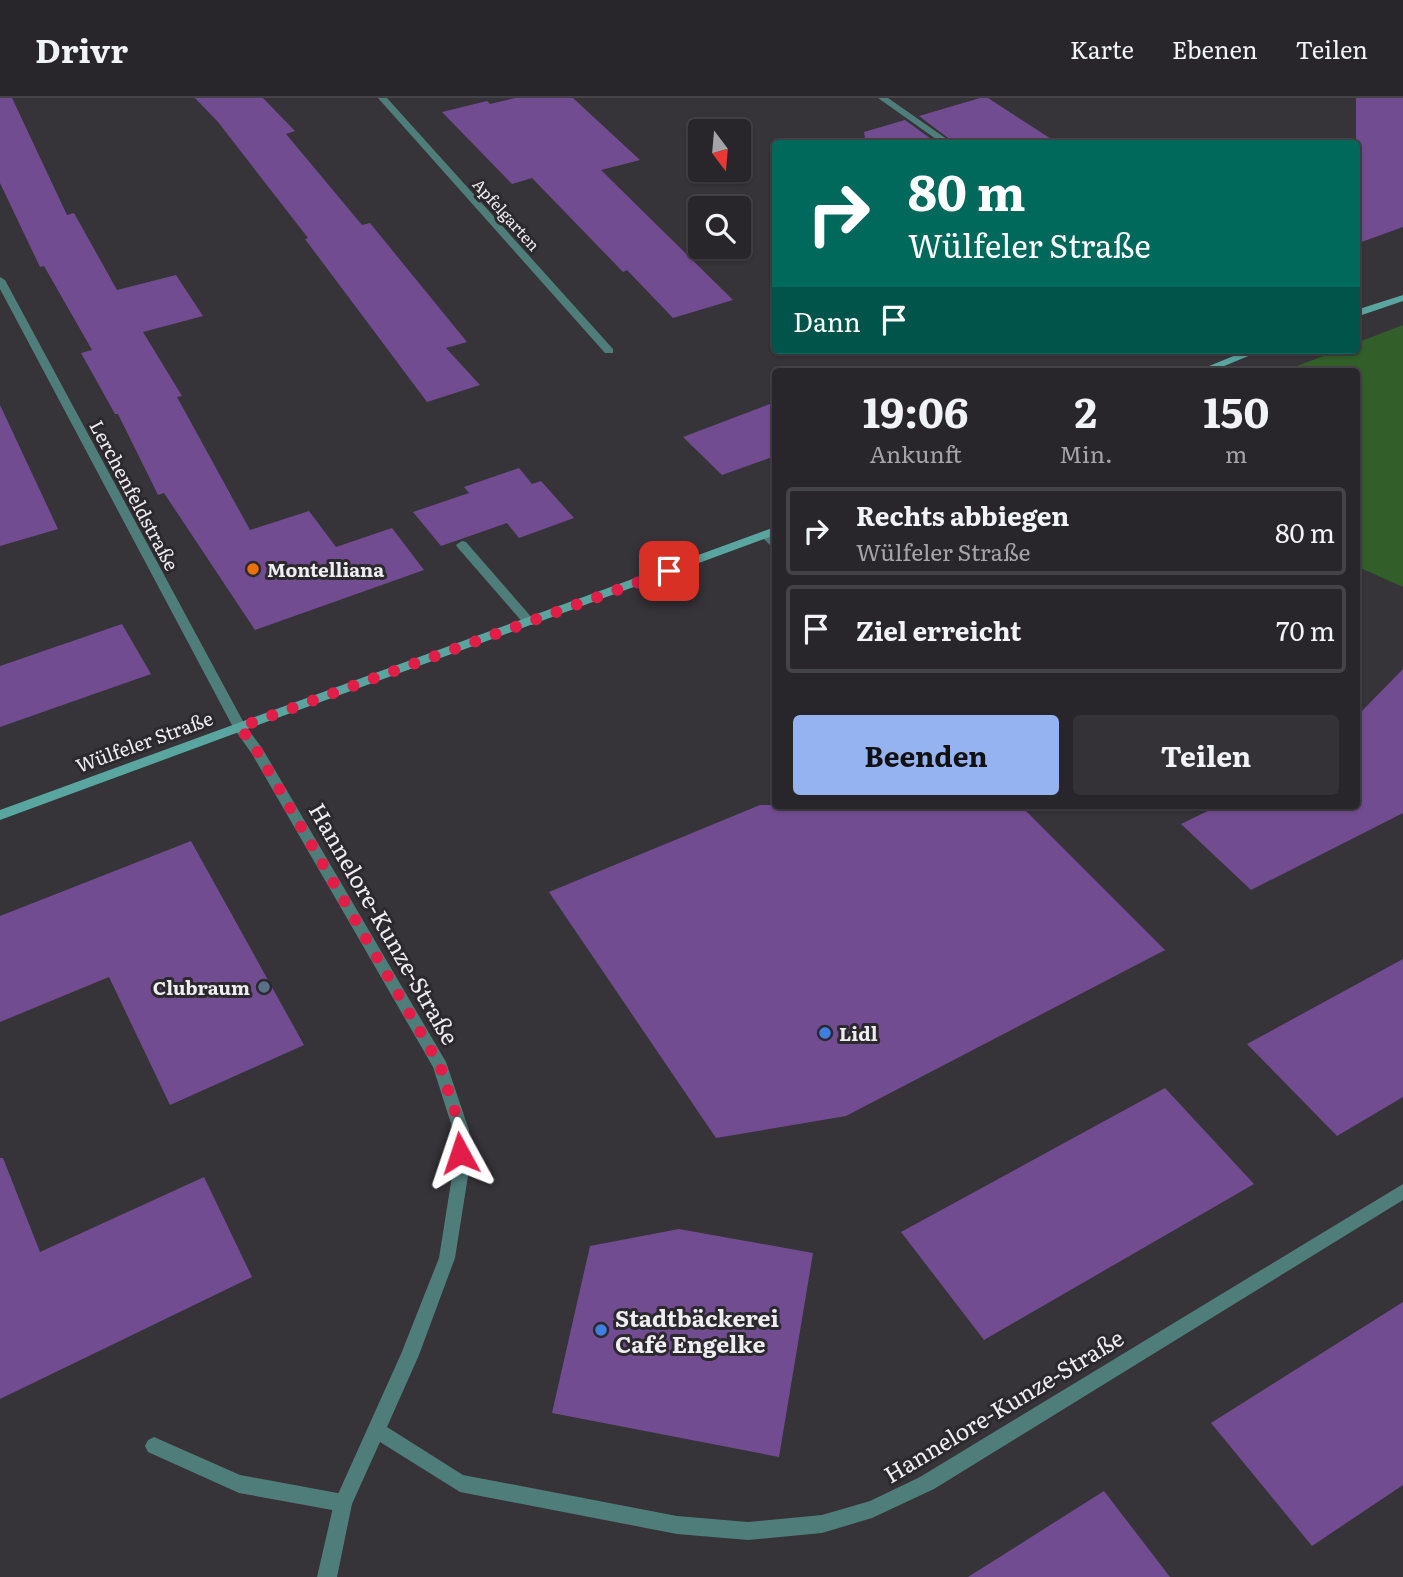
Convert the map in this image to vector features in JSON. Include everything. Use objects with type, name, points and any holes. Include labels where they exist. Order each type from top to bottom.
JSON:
[{"type":"main road","points":[[1360,313],[1403,298]]},
{"type":"main road","points":[[1209,368],[1243,354]]},
{"type":"main road","name":"Wülfeler Straße","points":[[0,815],[772,536]]},
{"type":"street","name":"Apfelgarten","points":[[382,98],[609,351]]},
{"type":"street","points":[[882,98],[944,140]]},
{"type":"street","name":"Lerchenfeldstraße","points":[[0,280],[240,727]]},
{"type":"street","points":[[462,545],[529,622]]},
{"type":"street","name":"Hannelore-Kunze-Straße","points":[[240,727],[257,751],[440,1066],[461,1130],[460,1176],[447,1258],[410,1355],[376,1430],[460,1483],[677,1525],[748,1531],[822,1524],[872,1509],[927,1483],[1403,1191]]},
{"type":"street","points":[[327,1577],[343,1503],[376,1430]]},
{"type":"street","points":[[154,1446],[239,1484],[343,1503]]},
{"type":"green space","points":[[1403,325],[1403,587],[1360,568],[1360,368],[1292,368],[1329,354],[1360,354],[1360,341]]},
{"type":"building","points":[[0,98],[12,98],[67,215],[74,213],[117,290],[176,275],[203,316],[143,332],[182,396],[177,397],[250,530],[309,511],[336,547],[392,528],[424,570],[255,630],[164,493],[158,495],[118,414],[115,414],[81,353],[92,350],[44,266],[40,267],[0,183]]},
{"type":"building","points":[[195,98],[263,98],[295,131],[286,134],[362,225],[370,223],[467,342],[446,348],[480,385],[427,402],[305,239],[308,238],[218,122]]},
{"type":"building","points":[[515,98],[573,98],[640,160],[601,170],[688,256],[688,259],[691,259],[733,300],[673,318],[627,270],[623,272],[532,178],[512,184],[442,112],[487,101],[490,104]]},
{"type":"building","points":[[988,98],[1053,140],[951,140],[919,116]]},
{"type":"building","points":[[1356,98],[1403,98],[1403,227],[1360,243],[1360,140],[1356,140]]},
{"type":"building","points":[[905,120],[932,140],[865,140],[864,132]]},
{"type":"building","points":[[772,403],[772,457],[722,475],[683,437]]},
{"type":"building","points":[[0,405],[58,529],[0,546]]},
{"type":"building","points":[[519,468],[532,484],[541,481],[574,518],[519,538],[507,523],[441,546],[413,512],[469,493],[464,487]]},
{"type":"building","points":[[122,624],[151,674],[0,727],[0,666]]},
{"type":"building","points":[[1403,669],[1403,813],[1251,890],[1181,824],[1212,809],[1360,809],[1360,713]]},
{"type":"building","name":"Lidl","points":[[760,805],[772,805],[772,809],[1024,809],[1165,950],[846,1116],[716,1138],[549,892]]},
{"type":"building","points":[[191,841],[304,1045],[170,1105],[109,977],[0,1022],[0,916]]},
{"type":"building","points":[[1403,959],[1403,1097],[1337,1136],[1247,1044]]},
{"type":"building","points":[[1165,1088],[1254,1184],[984,1340],[901,1232]]},
{"type":"building","points":[[0,1158],[3,1158],[40,1252],[204,1177],[252,1277],[0,1399]]},
{"type":"building","points":[[679,1229],[813,1253],[779,1457],[552,1413],[590,1246]]},
{"type":"building","points":[[1403,1302],[1403,1485],[1312,1546],[1211,1423]]},
{"type":"building","points":[[1104,1491],[1170,1577],[968,1577]]},
{"type":"place","name":"Montelliana","points":[[253,569]]},
{"type":"place","name":"Clubraum","points":[[264,987]]},
{"type":"place","name":"Lidl","points":[[825,1033]]},
{"type":"place","name":"Stadtbäckerei Café Engelke","points":[[601,1330]]},
{"type":"route","points":[[460,1153],[461,1130],[440,1066],[257,751],[240,727],[669,571]]}]
